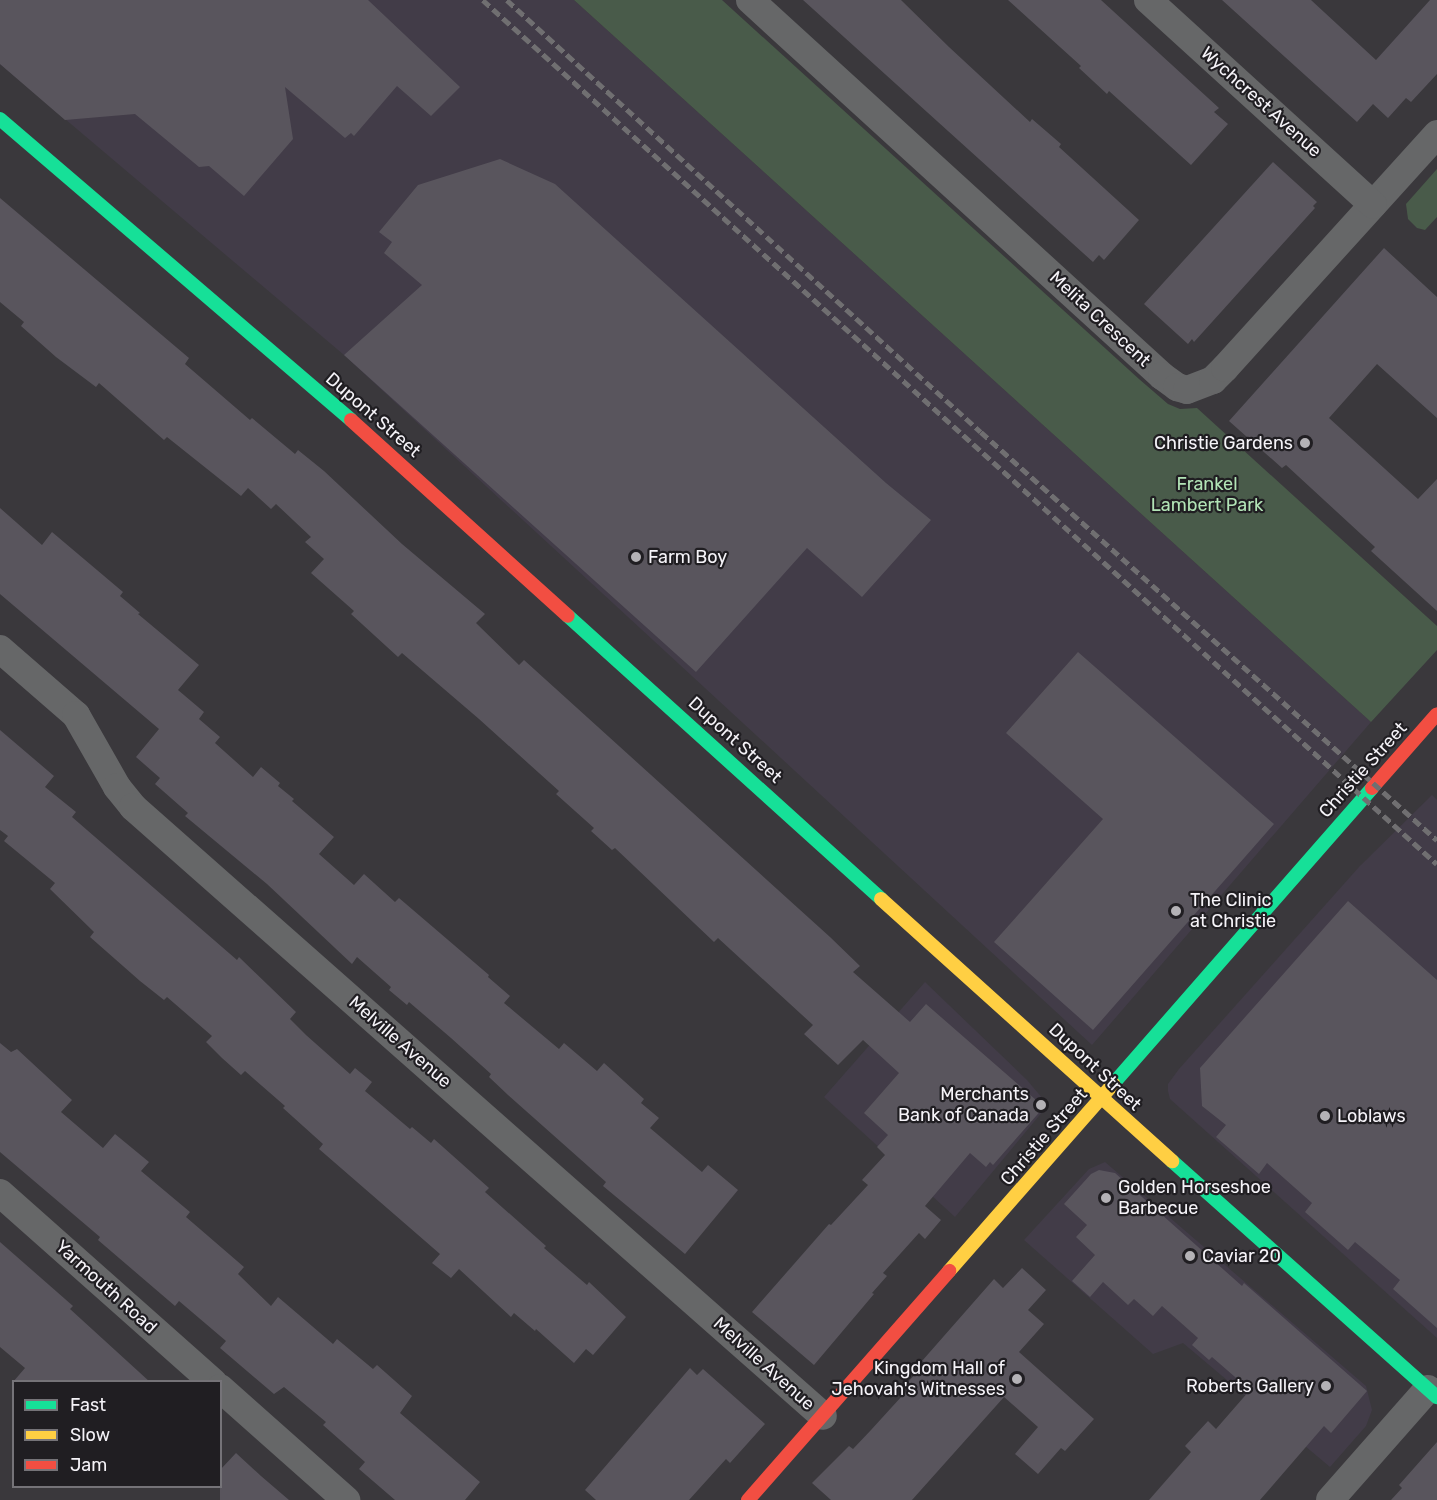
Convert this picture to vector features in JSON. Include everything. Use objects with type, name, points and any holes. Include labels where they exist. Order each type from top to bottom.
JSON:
[{"type":"main road","name":"Dupont Street","points":[[0,119],[372,438],[1102,1098],[1433,1393]]},
{"type":"main road","name":"Christie Street","points":[[748,1500],[1437,714]]},
{"type":"street","name":"Melita Crescent","points":[[750,0],[1177,387],[1187,390],[1213,380],[1437,134]]},
{"type":"street","name":"Wychcrest Avenue","points":[[1148,0],[1373,205]]},
{"type":"street","name":"Melville Avenue","points":[[0,650],[76,715],[117,787],[133,807],[823,1416]]},
{"type":"street","name":"Yarmouth Road","points":[[0,1193],[211,1380]]},
{"type":"street","points":[[222,1390],[346,1500]]},
{"type":"street","points":[[1330,1500],[1433,1393]]},
{"type":"shaded area","points":[[0,0],[574,0],[1371,722],[1092,1045],[344,355],[0,64]]},
{"type":"shaded area","name":"Loblaws","points":[[1432,795],[1437,800],[1437,1338],[1170,1099],[1168,1091],[1168,1084],[1179,1069],[1359,867]]},
{"type":"shaded area","points":[[925,982],[1027,1080],[1048,1105],[955,1217],[824,1097]]},
{"type":"shaded area","points":[[1105,1162],[1366,1386],[1372,1410],[1366,1426],[1330,1467],[1183,1343],[1153,1354],[1024,1240],[1089,1169]]},
{"type":"green space","name":"Frankel Lambert Park","points":[[574,0],[722,0],[1139,379],[1168,404],[1180,409],[1197,408],[1437,626],[1437,650],[1371,722]]},
{"type":"green space","points":[[1437,169],[1437,217],[1425,230],[1417,228],[1408,219],[1406,204]]},
{"type":"building","points":[[0,0],[368,0],[460,87],[431,116],[397,86],[354,136],[351,133],[345,138],[285,87],[293,139],[244,196],[209,166],[199,167],[135,114],[65,120],[0,64]]},
{"type":"building","points":[[803,0],[901,0],[1030,122],[1032,119],[1061,144],[1059,147],[1139,220],[1104,260],[1099,255],[1093,262]]},
{"type":"building","points":[[1008,0],[1101,0],[1219,108],[1214,112],[1228,124],[1191,165],[1109,91],[1107,94],[1079,68],[1081,66]]},
{"type":"building","points":[[1222,0],[1311,0],[1376,60],[1430,0],[1437,0],[1437,74],[1411,102],[1406,98],[1388,118],[1373,104],[1357,122]]},
{"type":"building","points":[[500,159],[555,184],[886,483],[931,520],[862,597],[807,548],[696,672],[344,355],[422,285],[384,253],[392,242],[379,232],[418,185]]},
{"type":"building","points":[[1273,162],[1317,202],[1313,206],[1315,208],[1194,342],[1192,339],[1188,344],[1144,304]]},
{"type":"building","points":[[0,198],[189,358],[185,364],[250,420],[252,418],[295,454],[298,450],[324,471],[402,544],[485,614],[476,623],[519,665],[524,660],[830,937],[860,966],[853,972],[910,1022],[926,1004],[1044,1107],[993,1165],[990,1162],[986,1167],[970,1153],[925,1206],[941,1220],[925,1239],[919,1233],[883,1273],[887,1276],[872,1293],[874,1294],[814,1365],[752,1312],[829,1224],[831,1225],[868,1185],[862,1180],[885,1155],[877,1147],[888,1135],[864,1113],[899,1073],[863,1040],[838,1065],[804,1034],[813,1025],[718,938],[714,942],[615,848],[612,850],[591,831],[594,828],[556,794],[559,791],[479,719],[402,653],[398,657],[351,614],[354,611],[311,573],[324,559],[305,542],[311,537],[276,504],[271,509],[248,488],[241,496],[167,437],[164,440],[99,383],[96,387],[56,357],[21,326],[24,322],[0,302]]},
{"type":"building","name":"Christie Gardens","points":[[1384,248],[1437,297],[1437,418],[1377,364],[1329,418],[1418,499],[1437,479],[1437,611],[1371,551],[1375,547],[1286,465],[1282,468],[1229,421]]},
{"type":"building","points":[[0,508],[42,545],[52,532],[123,592],[120,596],[140,613],[138,614],[199,665],[178,690],[204,712],[199,719],[220,737],[215,743],[253,777],[261,767],[280,783],[278,786],[294,799],[292,801],[334,837],[319,854],[354,885],[364,874],[395,902],[399,898],[489,975],[488,977],[510,996],[504,1003],[559,1049],[564,1043],[597,1071],[604,1063],[644,1099],[641,1103],[659,1118],[650,1128],[702,1172],[708,1165],[738,1190],[685,1254],[603,1186],[606,1182],[508,1095],[489,1077],[491,1074],[451,1038],[409,1002],[407,1005],[389,990],[391,987],[357,957],[352,964],[267,884],[185,816],[188,813],[155,784],[160,778],[136,757],[159,729],[0,594]]},
{"type":"building","points":[[1078,652],[1274,824],[1093,1030],[994,942],[1103,819],[1006,733]]},
{"type":"building","points":[[0,730],[54,776],[45,787],[76,812],[72,817],[237,960],[239,957],[296,1012],[290,1019],[306,1035],[350,1074],[355,1068],[372,1082],[365,1091],[410,1129],[412,1127],[431,1143],[434,1139],[489,1188],[485,1192],[546,1246],[544,1248],[587,1285],[589,1282],[626,1317],[593,1355],[586,1349],[574,1363],[536,1329],[535,1331],[514,1313],[511,1317],[459,1269],[451,1278],[432,1263],[440,1254],[319,1149],[323,1144],[283,1108],[285,1106],[245,1071],[241,1075],[222,1058],[206,1042],[212,1036],[167,997],[164,1000],[140,981],[90,937],[94,932],[50,889],[55,883],[4,841],[8,836],[0,830]]},
{"type":"building","name":"Loblaws","points":[[1348,901],[1437,980],[1437,1328],[1393,1289],[1400,1280],[1355,1242],[1348,1250],[1305,1212],[1312,1203],[1267,1163],[1259,1174],[1216,1137],[1226,1125],[1202,1106],[1200,1068]]},
{"type":"building","points":[[0,1043],[11,1052],[17,1049],[72,1100],[61,1112],[103,1148],[115,1134],[149,1162],[141,1171],[190,1212],[186,1217],[244,1267],[238,1274],[271,1306],[278,1297],[333,1344],[337,1339],[373,1369],[377,1365],[412,1396],[400,1413],[480,1482],[465,1500],[395,1500],[359,1469],[365,1462],[323,1425],[326,1422],[284,1387],[274,1394],[220,1348],[226,1341],[179,1301],[175,1306],[98,1240],[100,1237],[0,1152]]},
{"type":"building","points":[[1099,1170],[1115,1173],[1242,1286],[1244,1283],[1367,1391],[1331,1433],[1324,1426],[1260,1500],[1149,1500],[1191,1452],[1185,1446],[1208,1421],[1216,1429],[1250,1390],[1212,1357],[1209,1360],[1192,1345],[1198,1338],[1162,1306],[1153,1316],[1134,1299],[1128,1305],[1103,1282],[1090,1297],[1072,1281],[1095,1255],[1076,1237],[1087,1225],[1064,1204],[1091,1174]]},
{"type":"building","points":[[0,1242],[73,1306],[70,1309],[148,1380],[15,1380],[25,1368],[0,1347]]},
{"type":"building","points":[[1022,1268],[1046,1290],[1028,1310],[1044,1324],[1019,1352],[1094,1419],[1065,1451],[1061,1448],[1038,1474],[1015,1454],[1038,1427],[1004,1397],[912,1500],[831,1500],[812,1483],[849,1446],[853,1449],[912,1385],[908,1382],[925,1363],[922,1361],[994,1279],[1003,1288]]},
{"type":"building","points":[[690,1368],[697,1375],[703,1369],[765,1424],[730,1463],[726,1459],[689,1500],[596,1500],[585,1490]]},
{"type":"building","points":[[1437,1442],[1437,1500],[1391,1500],[1402,1488],[1399,1485]]},
{"type":"building","points":[[236,1453],[289,1500],[220,1500],[222,1468]]},
{"type":"railway","points":[[483,0],[1437,864]]},
{"type":"railway","points":[[507,0],[981,432],[1437,840]]},
{"type":"traffic: fast","points":[[0,119],[351,420]]},
{"type":"traffic: fast","points":[[568,616],[881,899]]},
{"type":"traffic: fast","points":[[1113,1084],[1372,788]]},
{"type":"traffic: fast","points":[[1172,1161],[1437,1397]]},
{"type":"traffic: slow","points":[[881,899],[1172,1161]]},
{"type":"traffic: slow","points":[[949,1271],[1113,1084]]},
{"type":"traffic: jam","points":[[351,420],[568,616]]},
{"type":"traffic: jam","points":[[1372,788],[1437,714]]},
{"type":"traffic: jam","points":[[748,1500],[949,1271]]},
{"type":"place","name":"Christie Gardens","points":[[1305,443]]},
{"type":"place","name":"Farm Boy","points":[[636,557]]},
{"type":"place","name":"The Clinic at Christie","points":[[1176,911]]},
{"type":"place","name":"Merchants Bank of Canada","points":[[1041,1105]]},
{"type":"place","name":"Loblaws","points":[[1325,1116]]},
{"type":"place","name":"Golden Horseshoe Barbecue","points":[[1106,1198]]},
{"type":"place","name":"Caviar 20","points":[[1190,1256]]},
{"type":"place","name":"Kingdom Hall of Jehovah's Witnesses","points":[[1017,1379]]},
{"type":"place","name":"Roberts Gallery","points":[[1326,1386]]}]
